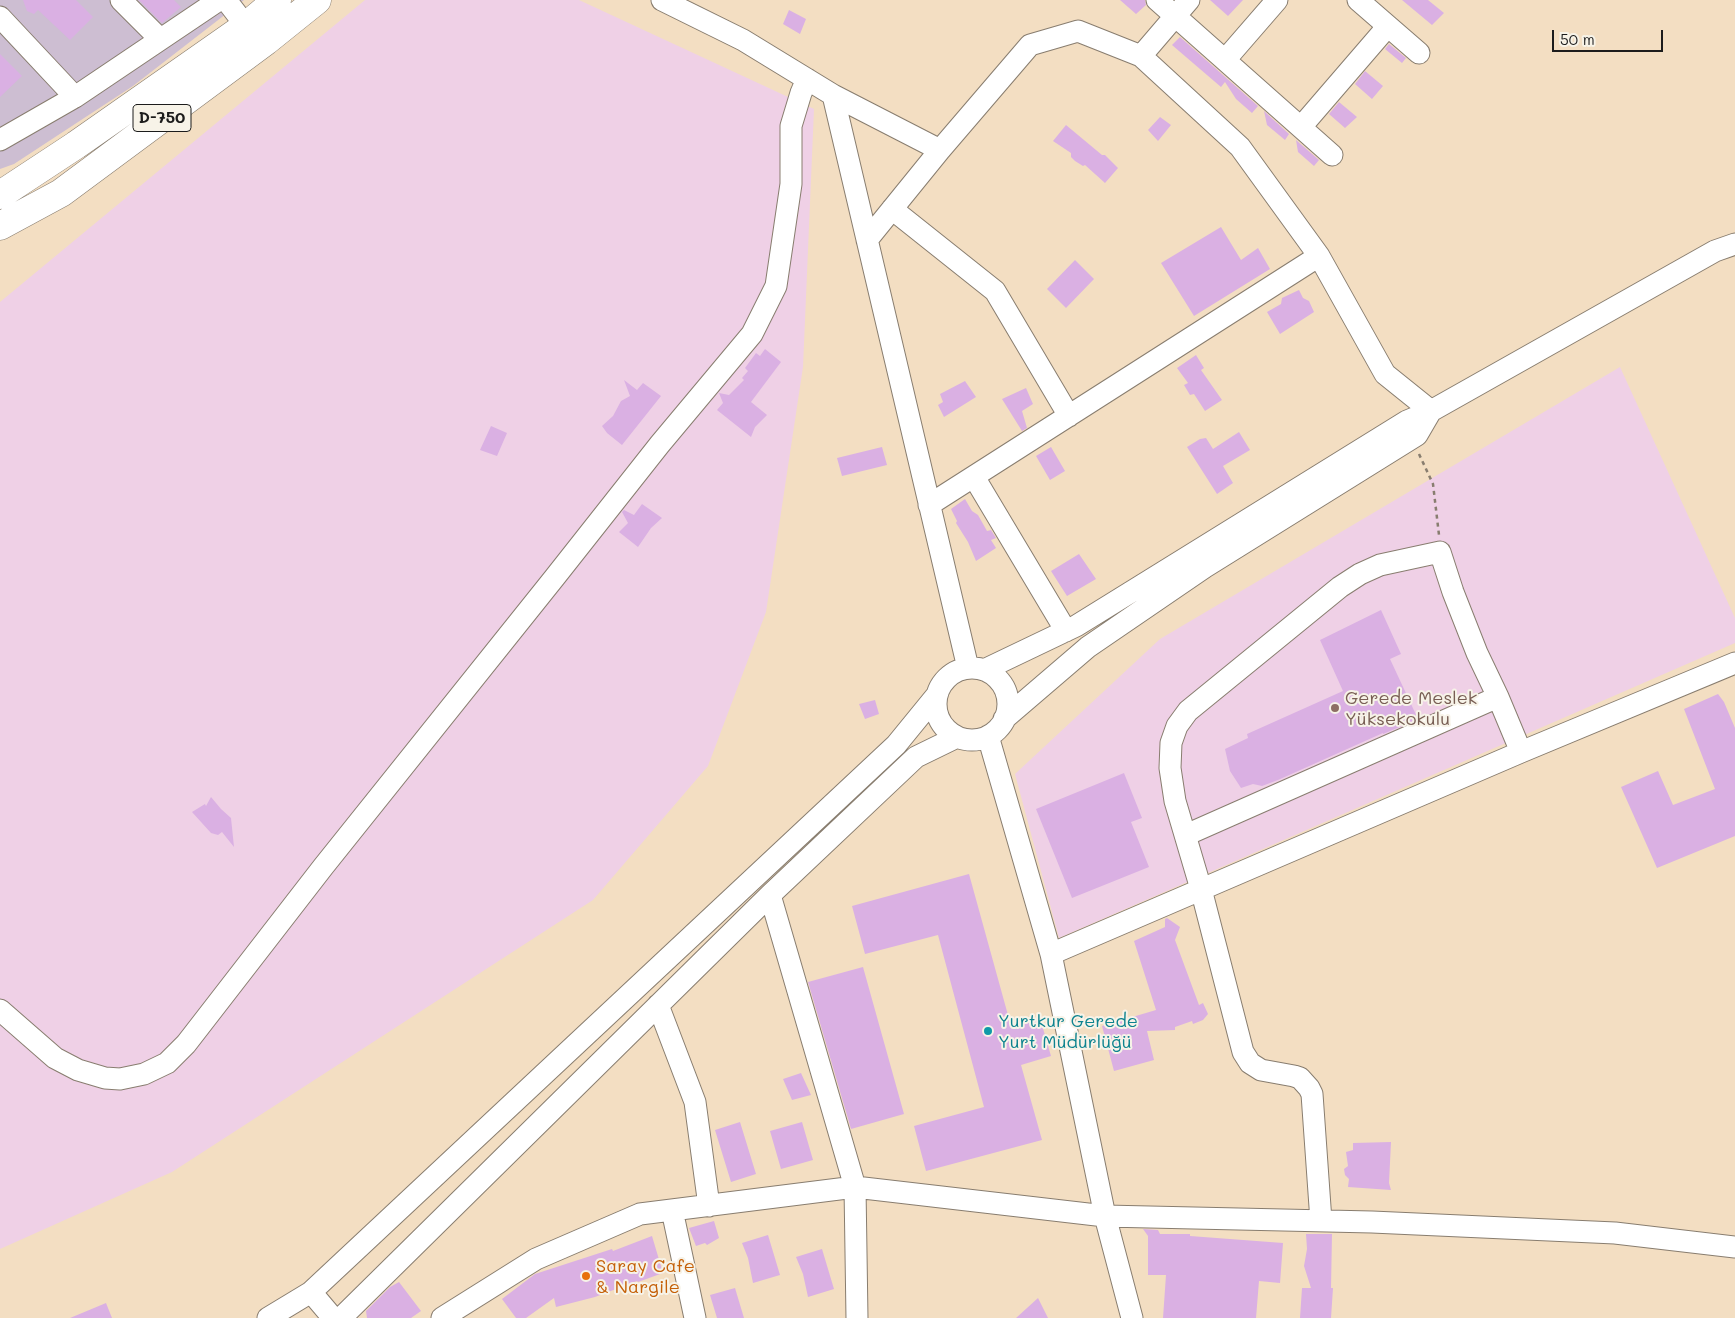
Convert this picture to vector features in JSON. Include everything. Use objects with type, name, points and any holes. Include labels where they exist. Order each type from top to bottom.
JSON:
[{"type":"highway","points":[[0,195],[76,145],[246,26],[277,0]]},
{"type":"highway","name":"D-750","points":[[0,226],[61,193],[266,41],[317,0]]},
{"type":"highway","points":[[0,188],[26,178]]},
{"type":"street","points":[[121,0],[160,40]]},
{"type":"street","points":[[1,137],[75,97],[219,0]]},
{"type":"street","points":[[226,0],[246,26]]},
{"type":"street","points":[[662,0],[743,40],[833,95],[940,150]]},
{"type":"street","points":[[1157,0],[1332,154]]},
{"type":"street","points":[[1141,56],[1189,0]]},
{"type":"street","points":[[1225,60],[1277,0]]},
{"type":"street","points":[[1358,0],[1419,53]]},
{"type":"street","points":[[0,17],[75,97]]},
{"type":"street","points":[[1301,126],[1388,26]]},
{"type":"street","points":[[867,240],[940,150],[1030,45],[1078,31],[1141,56],[1240,147],[1319,256],[1385,374],[1431,411]]},
{"type":"street","points":[[0,1010],[55,1058],[78,1070],[105,1078],[120,1079],[144,1074],[167,1063],[186,1044],[323,867],[556,577],[660,444],[752,334],[776,286],[790,184],[791,126],[807,79]]},
{"type":"street","points":[[833,95],[929,505],[976,669]]},
{"type":"street","points":[[892,210],[995,292],[1069,416]]},
{"type":"street","points":[[268,1318],[311,1292],[896,745],[936,696],[940,686],[947,677],[957,671],[976,669],[1076,626],[1407,421],[1431,411],[1715,251],[1735,244]]},
{"type":"street","points":[[929,505],[1319,256]]},
{"type":"street","points":[[936,696],[936,708],[940,720],[947,730],[957,737],[967,739],[978,739],[988,736],[997,729],[1004,719],[1088,647],[1205,567],[1417,435],[1431,411]]},
{"type":"street","points":[[974,477],[1066,631]]},
{"type":"street","points":[[1321,1221],[1312,1094],[1300,1078],[1260,1070],[1250,1063],[1243,1052],[1202,889],[1175,801],[1170,768],[1171,743],[1177,726],[1188,711],[1298,620],[1360,574],[1380,565],[1440,552],[1453,592],[1477,653],[1521,752]]},
{"type":"street","points":[[1051,954],[1521,752],[1735,663]]},
{"type":"street","points":[[976,669],[994,676],[1002,684],[1007,708],[1004,719]]},
{"type":"street","points":[[1186,835],[1498,698]]},
{"type":"street","points":[[988,736],[1051,954],[1105,1216],[1132,1318]]},
{"type":"street","points":[[340,1318],[770,895],[916,757],[957,737]]},
{"type":"street","points":[[770,895],[855,1187],[857,1318]]},
{"type":"street","points":[[658,1005],[696,1102],[709,1206]]},
{"type":"street","points":[[442,1318],[536,1259],[640,1214],[855,1187],[1105,1216],[1321,1221],[1615,1233],[1735,1247]]},
{"type":"street","points":[[672,1210],[695,1318]]},
{"type":"street","points":[[311,1292],[333,1318]]},
{"type":"path","points":[[1411,439],[1433,484],[1440,552]]},
{"type":"shaded area","points":[[0,0],[244,0],[133,86],[14,164],[0,169]]},
{"type":"shaded area","points":[[365,0],[579,0],[814,109],[803,367],[766,612],[708,766],[593,900],[172,1172],[0,1249],[0,302]]},
{"type":"shaded area","name":"Gerede Meslek Yüksekokulu","points":[[1620,367],[1735,618],[1735,643],[1059,938],[1015,774],[1160,639]]},
{"type":"building","points":[[23,0],[76,0],[93,17],[70,40],[38,10],[34,14],[27,11]]},
{"type":"building","points":[[139,0],[174,0],[181,7],[162,23]]},
{"type":"building","points":[[1120,0],[1145,0],[1146,5],[1136,14]]},
{"type":"building","points":[[1210,0],[1243,0],[1228,16]]},
{"type":"building","points":[[1402,0],[1428,0],[1444,13],[1432,25]]},
{"type":"building","points":[[789,10],[806,19],[800,34],[783,24]]},
{"type":"building","points":[[1180,37],[1258,106],[1252,113],[1236,99],[1225,82],[1221,87],[1172,45]]},
{"type":"building","points":[[1389,44],[1406,58],[1402,63],[1385,49]]},
{"type":"building","points":[[0,54],[22,76],[0,97]]},
{"type":"building","points":[[1365,71],[1383,86],[1372,99],[1355,84]]},
{"type":"building","points":[[1339,102],[1357,117],[1345,128],[1329,114]]},
{"type":"building","points":[[1264,111],[1289,134],[1285,140],[1267,125]]},
{"type":"building","points":[[1160,117],[1171,125],[1158,141],[1148,130]]},
{"type":"building","points":[[1066,125],[1102,155],[1105,155],[1118,168],[1105,183],[1085,165],[1083,166],[1075,161],[1071,157],[1071,153],[1053,141]]},
{"type":"building","points":[[1296,140],[1319,160],[1314,166],[1298,152]]},
{"type":"building","points":[[1221,227],[1241,260],[1258,248],[1270,269],[1194,316],[1161,263]]},
{"type":"building","points":[[1075,260],[1094,279],[1066,308],[1047,289]]},
{"type":"building","points":[[1299,290],[1303,298],[1309,301],[1314,312],[1280,334],[1267,312],[1281,304],[1282,298]]},
{"type":"building","points":[[765,349],[781,362],[751,402],[767,415],[755,427],[751,437],[717,410],[723,403],[719,393],[729,395],[744,380],[742,378],[748,371],[745,368],[756,353],[760,356]]},
{"type":"building","points":[[1196,355],[1204,368],[1201,370],[1222,400],[1205,411],[1194,394],[1190,395],[1184,385],[1188,383],[1177,368]]},
{"type":"building","points":[[624,380],[637,390],[643,383],[661,396],[622,445],[607,433],[602,426],[613,416],[621,401],[630,396]]},
{"type":"building","points":[[965,381],[976,397],[944,417],[938,405],[943,402],[940,394]]},
{"type":"building","points":[[1026,388],[1033,404],[1022,411],[1027,428],[1022,431],[1002,399]]},
{"type":"building","points":[[491,426],[507,433],[497,456],[480,450]]},
{"type":"building","points":[[1239,432],[1250,450],[1223,466],[1233,483],[1217,494],[1187,447],[1200,439],[1206,438],[1213,449]]},
{"type":"building","points":[[882,447],[887,465],[842,476],[837,458]]},
{"type":"building","points":[[1051,447],[1065,471],[1050,480],[1036,456]]},
{"type":"building","points":[[965,499],[972,511],[978,515],[987,531],[991,530],[996,538],[991,540],[996,548],[976,561],[968,542],[956,523],[957,521],[951,509]]},
{"type":"building","points":[[642,504],[662,518],[651,528],[638,547],[619,532],[628,523],[622,512],[624,510],[634,515]]},
{"type":"building","points":[[1079,554],[1096,579],[1067,596],[1051,571]]},
{"type":"building","points":[[1381,610],[1401,654],[1390,659],[1418,719],[1278,780],[1262,786],[1253,784],[1241,788],[1230,771],[1225,749],[1248,738],[1247,734],[1343,691],[1320,640]]},
{"type":"building","points":[[1718,694],[1724,702],[1735,728],[1735,836],[1657,868],[1621,787],[1658,771],[1673,805],[1715,789],[1684,709]]},
{"type":"building","points":[[875,700],[879,714],[865,719],[859,704]]},
{"type":"building","points":[[1124,773],[1142,818],[1131,822],[1149,867],[1072,898],[1036,809]]},
{"type":"building","points":[[211,797],[231,818],[234,847],[222,832],[218,835],[211,833],[192,812],[205,804],[206,806]]},
{"type":"building","name":"Yurtkur Gerede Yurt Müdürlüğü","points":[[969,874],[1011,1026],[1040,1018],[1051,1056],[1021,1065],[1042,1140],[926,1171],[914,1126],[984,1107],[938,935],[865,954],[852,906]]},
{"type":"building","points":[[1167,918],[1180,927],[1175,940],[1199,1005],[1203,1003],[1208,1014],[1203,1020],[1193,1024],[1192,1021],[1175,1027],[1175,1030],[1147,1031],[1154,1060],[1114,1071],[1102,1026],[1156,1010],[1134,941],[1165,927],[1165,919]]},
{"type":"building","points":[[863,967],[904,1114],[851,1129],[808,982]]},
{"type":"building","points":[[801,1073],[811,1095],[792,1100],[783,1079]]},
{"type":"building","points":[[740,1122],[756,1174],[731,1182],[715,1130]]},
{"type":"building","points":[[802,1122],[813,1160],[781,1169],[770,1131]]},
{"type":"building","points":[[1391,1142],[1389,1183],[1391,1190],[1348,1187],[1349,1179],[1345,1175],[1344,1169],[1348,1166],[1346,1152],[1353,1150],[1353,1143]]},
{"type":"building","points":[[714,1221],[719,1238],[707,1245],[705,1243],[696,1246],[689,1228]]},
{"type":"building","points":[[1143,1229],[1158,1230],[1160,1234],[1190,1234],[1190,1236],[1283,1243],[1280,1283],[1259,1281],[1256,1318],[1163,1318],[1166,1275],[1148,1275],[1148,1236]]},
{"type":"building","points":[[1306,1234],[1332,1234],[1331,1288],[1333,1288],[1331,1318],[1300,1318],[1302,1288],[1311,1288],[1304,1266],[1307,1249]]},
{"type":"building","points":[[768,1235],[780,1275],[753,1283],[748,1258],[742,1243]]},
{"type":"building","points":[[652,1236],[663,1273],[595,1297],[556,1307],[554,1298],[526,1318],[516,1318],[502,1299],[535,1274],[612,1249],[613,1251]]},
{"type":"building","points":[[822,1249],[834,1289],[808,1297],[803,1274],[796,1257]]},
{"type":"building","points":[[399,1282],[421,1311],[411,1318],[367,1318],[366,1311],[390,1287]]},
{"type":"building","points":[[735,1288],[744,1318],[717,1318],[710,1295]]},
{"type":"building","points":[[1038,1298],[1048,1318],[1016,1318]]},
{"type":"building","points":[[106,1303],[112,1318],[70,1318]]},
{"type":"place","name":"Gerede Meslek Yüksekokulu","points":[[1335,708]]},
{"type":"place","name":"Yurtkur Gerede Yurt Müdürlüğü","points":[[988,1031]]},
{"type":"place","name":"Saray Cafe & Nargile","points":[[586,1276]]}]
